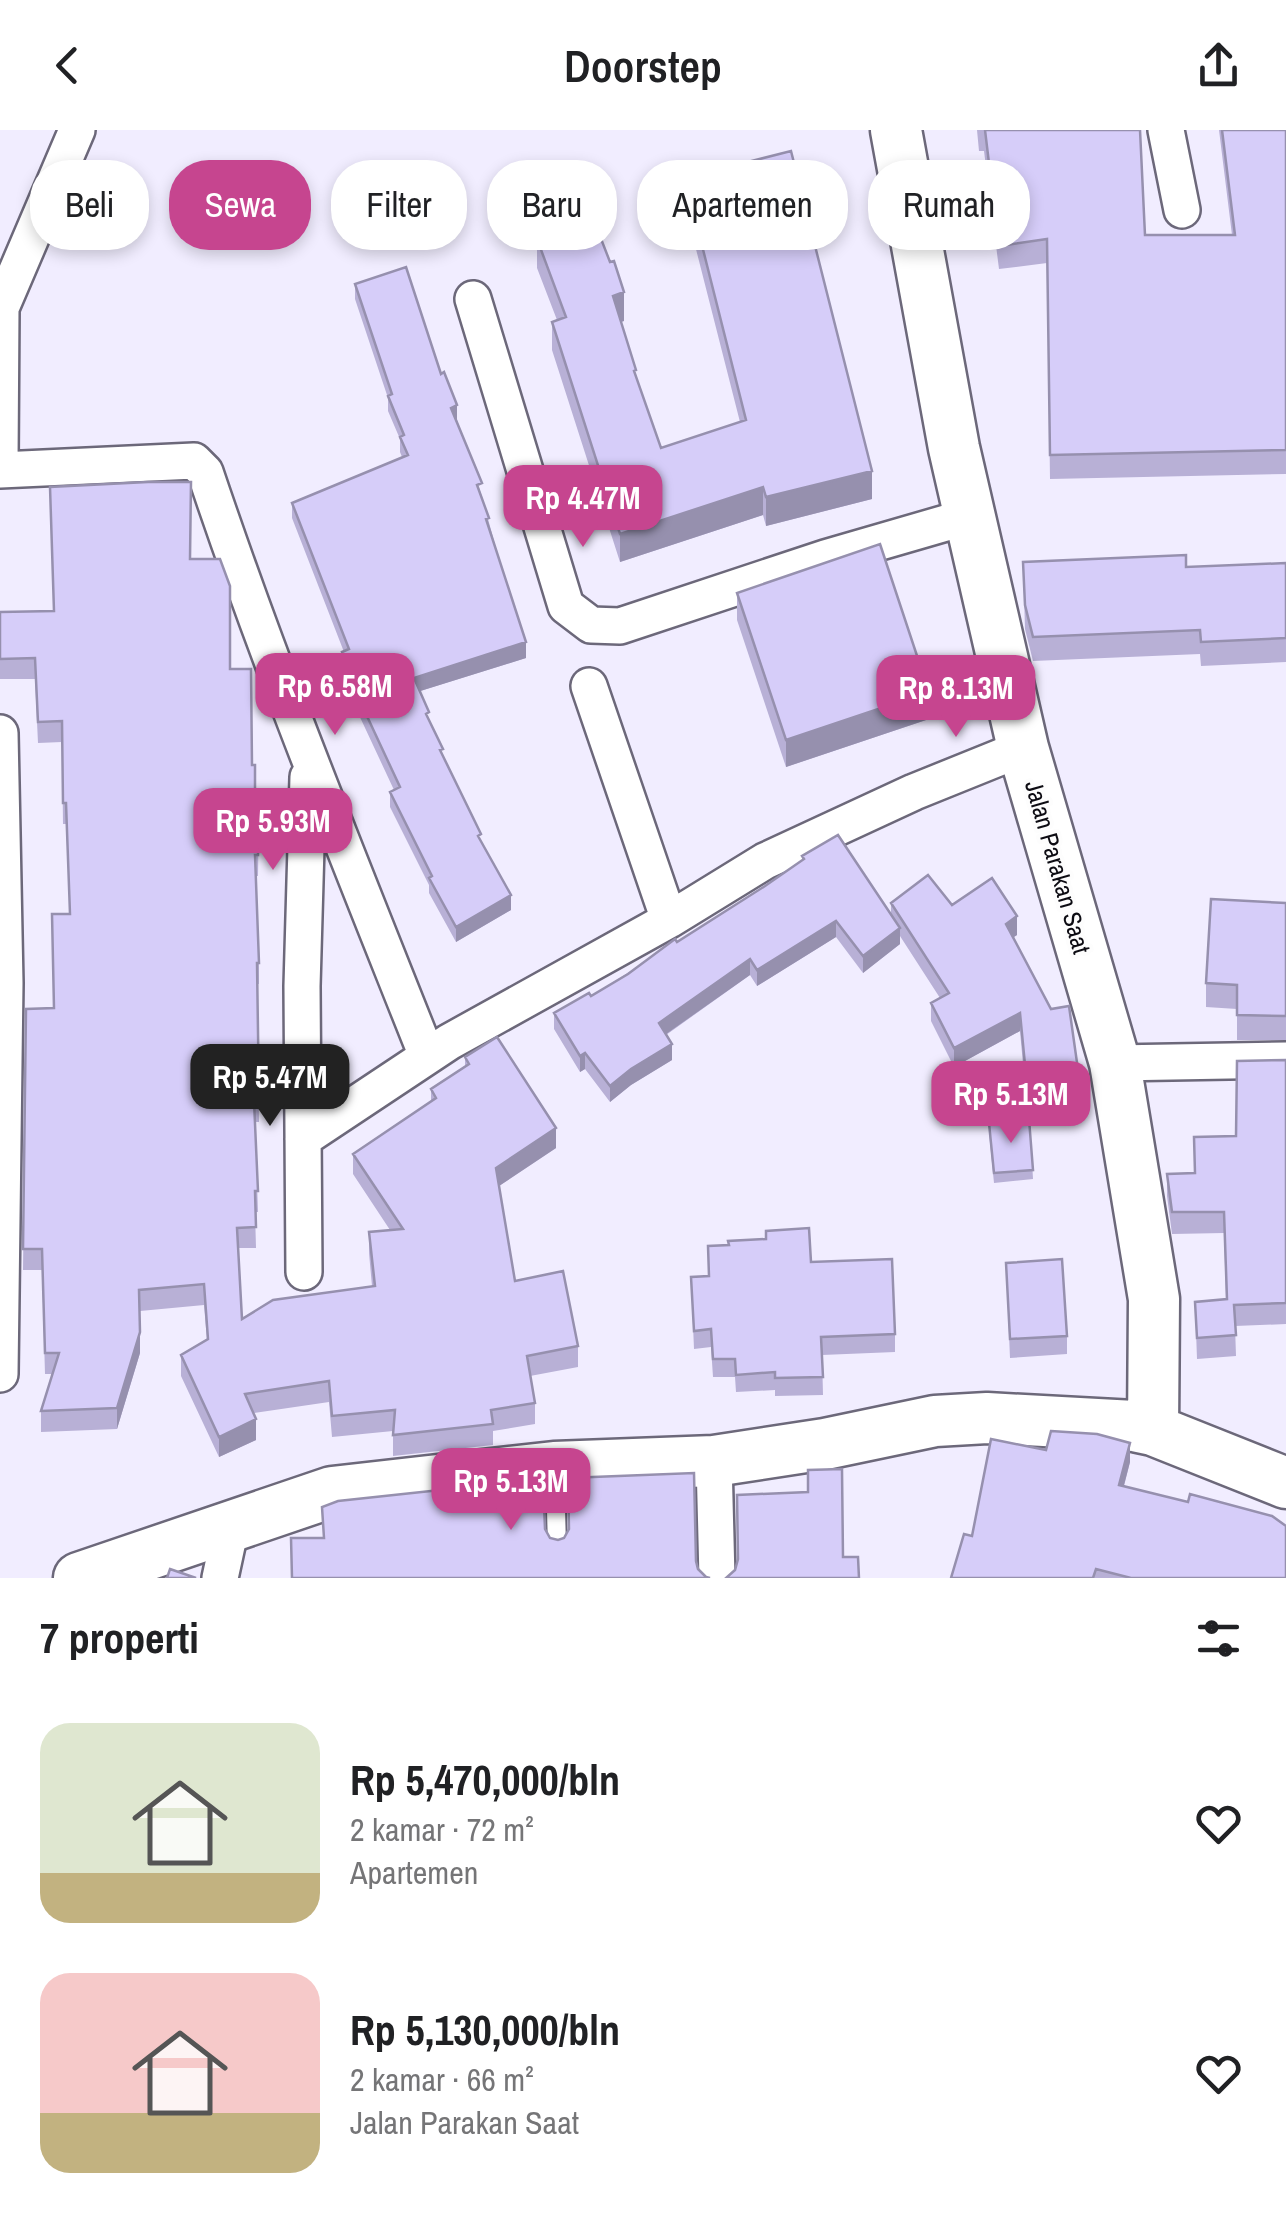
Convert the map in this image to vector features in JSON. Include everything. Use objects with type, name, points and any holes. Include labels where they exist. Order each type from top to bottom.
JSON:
[{"type":"street","points":[[0,462],[0,308],[78,130]]},
{"type":"street","name":"Jalan Parakan Saat","points":[[896,130],[954,448],[1023,748],[1115,1063],[1154,1299],[1153,1430]]},
{"type":"street","points":[[1166,130],[1182,210]]},
{"type":"street","points":[[472,299],[566,606],[591,625],[620,626],[825,558],[970,516]]},
{"type":"street","points":[[0,470],[194,460],[205,472],[309,761],[428,1056]]},
{"type":"street","points":[[589,686],[669,920]]},
{"type":"street","points":[[0,734],[5,983],[0,1374]]},
{"type":"street","points":[[302,1138],[428,1056],[765,861],[914,792],[1023,748]]},
{"type":"street","points":[[304,1272],[302,986],[309,761]]},
{"type":"street","points":[[1115,1063],[1286,1060]]},
{"type":"street","points":[[79,1578],[332,1492],[554,1467],[714,1461],[825,1444],[935,1421],[987,1418],[1134,1426],[1286,1483]]},
{"type":"street","points":[[714,1461],[717,1578]]},
{"type":"street","points":[[220,1578],[231,1527]]},
{"type":"lane","points":[[554,1467],[556,1548]]},
{"type":"building","points":[[985,130],[1140,130],[1145,235],[1235,235],[1222,130],[1286,130],[1286,450],[1050,455],[1047,239],[1030,241],[1030,160],[989,160]]},
{"type":"building","points":[[791,151],[793,160],[756,160]]},
{"type":"building","points":[[541,250],[605,250],[610,262],[614,261],[624,292],[613,296],[661,448],[746,420],[703,250],[816,250],[872,471],[766,497],[763,487],[620,534],[552,322],[566,317]]},
{"type":"building","points":[[406,267],[441,374],[444,372],[457,405],[451,408],[482,483],[477,485],[489,518],[486,519],[526,642],[414,678],[443,749],[440,750],[481,834],[478,836],[511,895],[456,927],[390,792],[400,787],[359,699],[342,652],[349,649],[292,503],[408,455],[355,284]]},
{"type":"building","points":[[191,482],[190,559],[220,559],[230,586],[230,669],[251,669],[252,765],[255,810],[259,810],[255,855],[259,1101],[254,1101],[258,1191],[256,1227],[237,1228],[242,1319],[273,1300],[375,1286],[369,1232],[403,1229],[353,1154],[436,1098],[431,1089],[469,1064],[465,1057],[497,1037],[556,1128],[496,1168],[515,1281],[563,1271],[578,1346],[527,1356],[535,1403],[491,1410],[493,1424],[393,1435],[395,1410],[332,1416],[329,1381],[245,1394],[256,1419],[219,1437],[181,1355],[208,1339],[204,1284],[139,1290],[140,1332],[117,1408],[41,1411],[59,1353],[45,1353],[42,1249],[23,1249],[26,1009],[54,1008],[52,914],[70,914],[62,721],[38,722],[35,658],[0,659],[0,612],[54,611],[50,487]]},
{"type":"building","points":[[880,544],[929,692],[786,740],[737,593]]},
{"type":"building","points":[[1186,555],[1186,567],[1286,563],[1286,638],[1201,642],[1200,630],[1033,637],[1025,605],[1023,562]]},
{"type":"building","points":[[838,835],[900,928],[863,956],[836,921],[757,970],[750,959],[659,1023],[672,1044],[610,1086],[585,1053],[580,1056],[554,1013],[628,974],[675,939],[677,942],[765,886],[804,859],[802,856]]},
{"type":"building","points":[[928,875],[952,905],[992,878],[1017,916],[1006,924],[1051,1009],[1069,1006],[1082,1098],[1029,1106],[1020,1013],[954,1048],[931,1003],[949,993],[891,903]]},
{"type":"building","points":[[1211,899],[1286,903],[1286,1016],[1237,1015],[1237,985],[1206,983]]},
{"type":"building","points":[[1286,1060],[1286,1303],[1234,1305],[1236,1335],[1197,1338],[1195,1302],[1227,1299],[1224,1212],[1172,1212],[1167,1174],[1195,1173],[1194,1137],[1236,1136],[1237,1061]]},
{"type":"building","points":[[1029,1119],[1033,1170],[994,1173],[989,1123]]},
{"type":"building","points":[[809,1228],[811,1262],[892,1259],[895,1334],[821,1337],[823,1377],[775,1378],[775,1372],[736,1375],[735,1359],[713,1359],[711,1329],[694,1331],[691,1277],[709,1276],[708,1246],[766,1239],[766,1231]]},
{"type":"building","points":[[1062,1259],[1067,1336],[1010,1339],[1006,1263]]},
{"type":"building","points":[[1051,1431],[1097,1434],[1130,1443],[1119,1485],[1188,1502],[1190,1494],[1272,1516],[1286,1526],[1286,1578],[1131,1578],[1096,1569],[1093,1578],[951,1578],[964,1534],[972,1536],[991,1439],[1046,1450]]},
{"type":"building","points":[[842,1469],[843,1557],[858,1557],[859,1578],[726,1578],[735,1570],[738,1559],[737,1495],[808,1492],[808,1470]]},
{"type":"building","points":[[694,1473],[696,1561],[698,1569],[710,1578],[292,1578],[291,1538],[324,1538],[322,1507],[338,1501],[543,1479],[545,1529],[550,1538],[558,1540],[569,1529],[568,1478]]},
{"type":"building","points":[[170,1569],[196,1578],[167,1578]]}]
